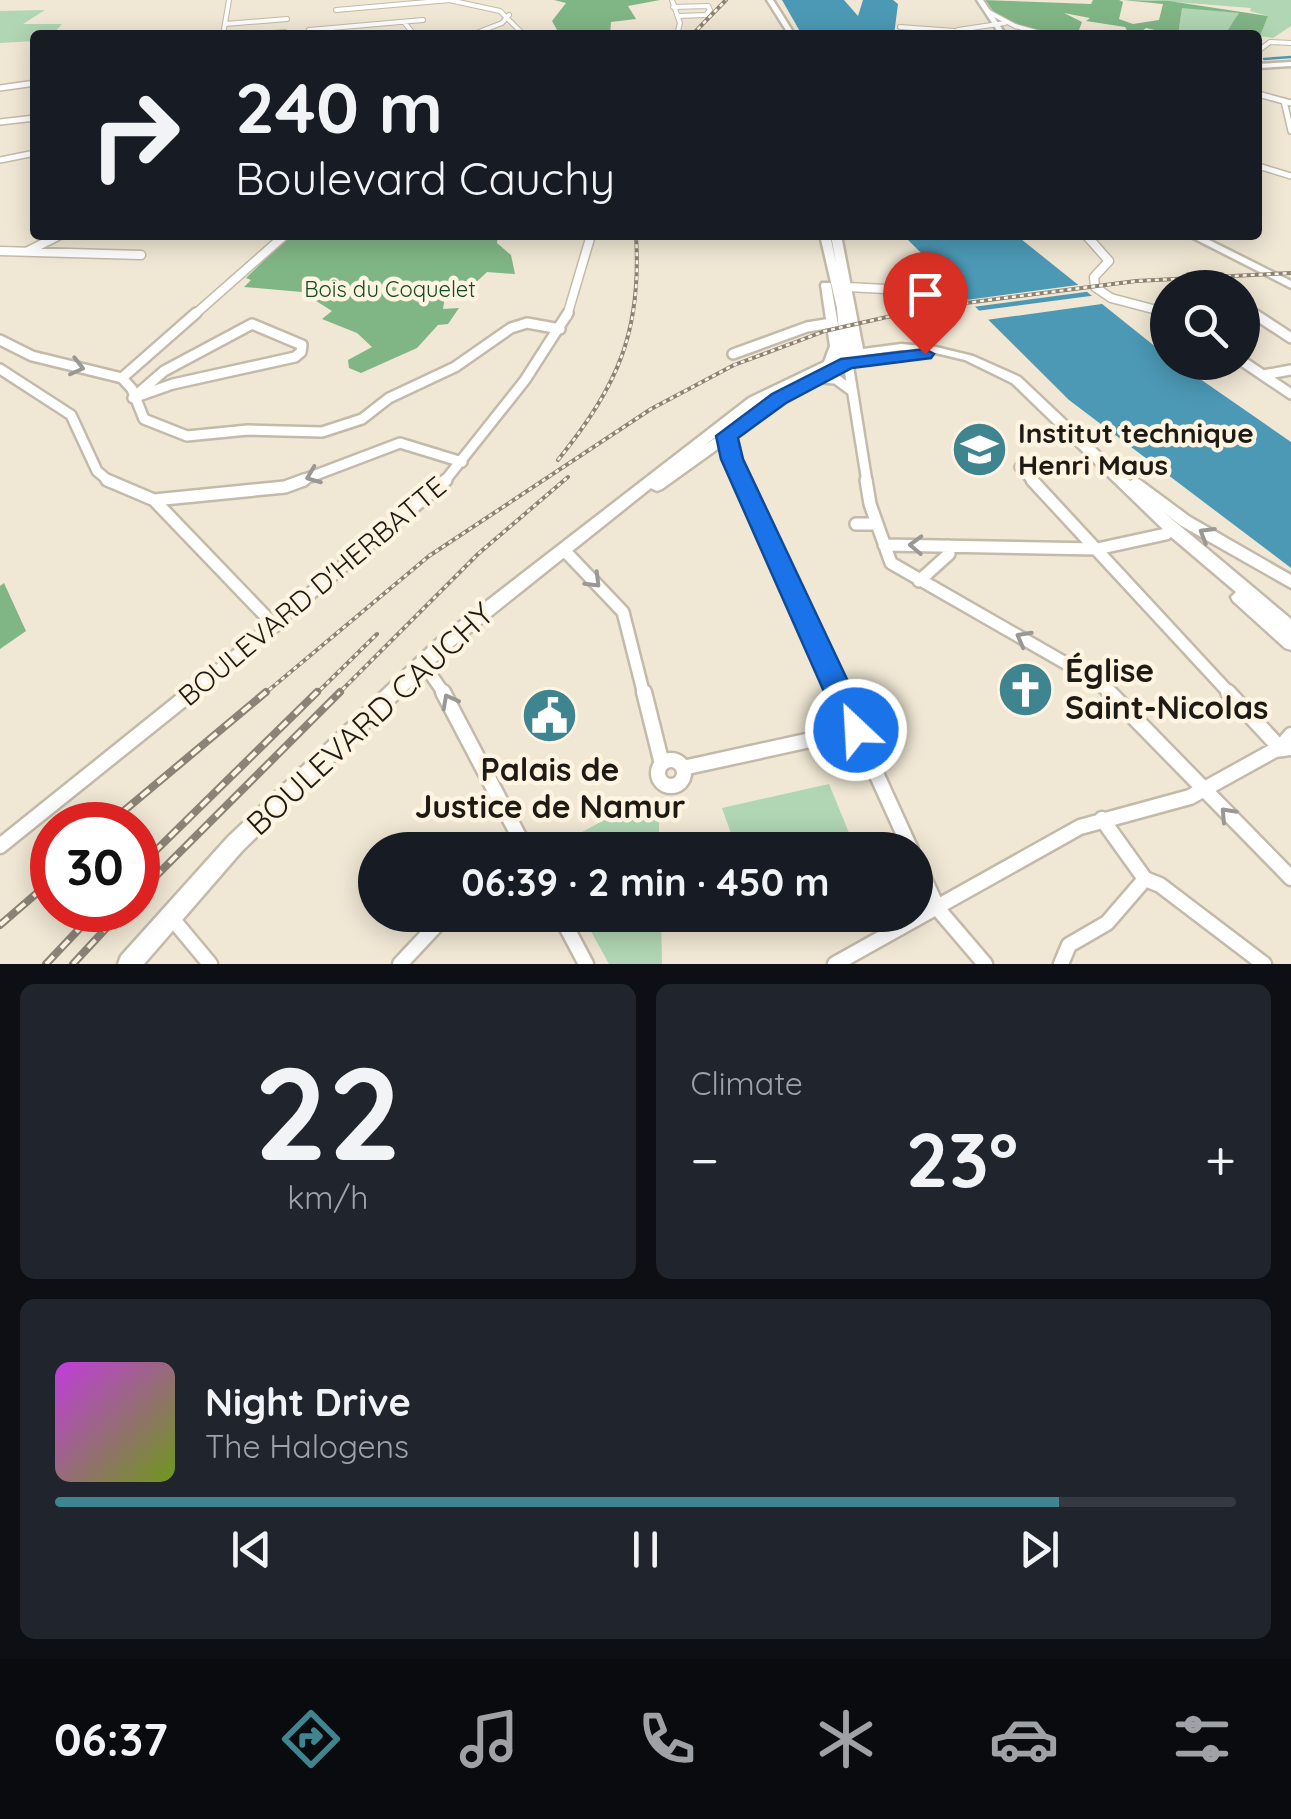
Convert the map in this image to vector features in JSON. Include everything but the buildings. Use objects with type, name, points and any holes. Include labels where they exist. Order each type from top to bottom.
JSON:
[{"type":"main road","points":[[977,0],[992,25]]},
{"type":"main road","points":[[977,0],[996,30]]},
{"type":"main road","points":[[771,1],[791,30]]},
{"type":"main road","points":[[1262,68],[1291,65]]},
{"type":"main road","points":[[827,240],[830,268],[855,354]]},
{"type":"main road","points":[[829,240],[848,288],[855,354]]},
{"type":"main road","points":[[1202,240],[1291,283]]},
{"type":"main road","points":[[1211,240],[1291,283]]},
{"type":"main road","points":[[828,361],[836,346],[826,284],[830,268]]},
{"type":"main road","points":[[855,354],[884,348],[936,350],[986,365],[1016,380],[1175,532],[1291,628]]},
{"type":"main road","points":[[855,354],[937,356],[983,368],[1010,383],[1166,534],[1291,643]]},
{"type":"main road","name":"BOULEVARD CAUCHY","points":[[717,439],[753,401],[828,361],[855,354]]},
{"type":"main road","name":"BOULEVARD CAUCHY","points":[[129,964],[170,915],[309,770],[422,664],[634,498],[654,489],[717,439],[855,354]]},
{"type":"main road","points":[[1087,446],[1186,521],[1291,582]]},
{"type":"street","points":[[224,30],[230,0]]},
{"type":"street","points":[[452,1],[488,7],[462,12],[452,1]]},
{"type":"street","points":[[336,10],[482,2],[510,14],[521,30]]},
{"type":"street","points":[[708,6],[709,10],[706,15],[675,9],[708,6]]},
{"type":"street","points":[[987,11],[1030,30]]},
{"type":"street","points":[[485,30],[502,23],[510,14]]},
{"type":"street","points":[[225,24],[287,16],[285,30]]},
{"type":"street","points":[[360,30],[423,20]]},
{"type":"street","points":[[404,22],[410,30]]},
{"type":"street","points":[[968,30],[1013,25]]},
{"type":"street","points":[[900,27],[927,30]]},
{"type":"street","points":[[1262,48],[1270,42],[1291,42]]},
{"type":"street","points":[[0,88],[30,85]]},
{"type":"street","points":[[1262,95],[1288,102],[1291,131]]},
{"type":"street","points":[[0,122],[30,119]]},
{"type":"street","points":[[0,160],[30,154]]},
{"type":"street","points":[[1262,167],[1291,176]]},
{"type":"street","points":[[17,254],[46,240]]},
{"type":"street","points":[[122,378],[279,240]]},
{"type":"street","name":"BOULEVARD D'HERBATTE","points":[[0,846],[390,532],[462,462],[560,329],[589,240]]},
{"type":"street","points":[[1091,240],[1109,260],[1094,277],[1095,287],[1111,298],[1150,308]]},
{"type":"street","points":[[0,251],[141,255]]},
{"type":"street","points":[[848,288],[903,290]]},
{"type":"street","points":[[1260,318],[1291,338]]},
{"type":"street","points":[[0,340],[32,356],[122,378],[144,419],[187,436],[248,430],[334,430],[362,420],[388,398],[454,367],[511,328],[527,323],[560,329]]},
{"type":"street","points":[[733,354],[807,327],[832,323]]},
{"type":"street","points":[[252,324],[302,345],[295,357],[173,384],[133,398],[164,371],[252,324]]},
{"type":"street","points":[[855,354],[851,391],[876,524],[892,562],[1088,676],[1125,707],[1291,878]]},
{"type":"street","points":[[0,369],[71,415],[96,471],[111,482],[154,500],[276,626]]},
{"type":"street","points":[[1264,375],[1291,370]]},
{"type":"street","points":[[1260,372],[1291,394]]},
{"type":"street","points":[[818,378],[836,379],[851,391]]},
{"type":"street","points":[[717,439],[732,459],[903,832]]},
{"type":"street","points":[[717,439],[732,459]]},
{"type":"street","points":[[154,500],[285,487],[404,443],[462,462]]},
{"type":"street","points":[[1020,467],[1258,724],[1285,748]]},
{"type":"street","points":[[856,524],[876,524]]},
{"type":"street","points":[[884,544],[1097,549],[1166,534]]},
{"type":"street","points":[[919,581],[949,554],[948,546]]},
{"type":"street","points":[[564,550],[623,612],[662,764],[674,761],[683,768],[856,730]]},
{"type":"street","points":[[422,664],[436,678],[516,832]]},
{"type":"street","points":[[835,964],[1068,833],[1102,819],[1204,790],[1285,748],[1291,735]]},
{"type":"street","points":[[1102,819],[1144,879],[1160,885],[1264,964]]},
{"type":"street","points":[[1060,964],[1068,945],[1106,923],[1144,879]]},
{"type":"street","points":[[933,897],[985,964]]},
{"type":"street","points":[[170,915],[210,964]]},
{"type":"street","points":[[400,964],[430,932]]},
{"type":"street","points":[[569,932],[586,964]]},
{"type":"green space","points":[[554,0],[660,0],[628,6],[636,19],[611,22],[610,30],[557,30],[552,21],[566,3]]},
{"type":"green space","points":[[983,0],[1091,4],[1093,0],[1119,0],[1123,2],[1119,19],[1133,24],[1159,20],[1163,4],[1123,0],[1169,1],[1268,16],[1262,31],[1228,30],[1239,13],[1182,8],[1179,30],[1127,30],[1064,13],[1082,22],[1079,30],[1026,30],[994,14]]},
{"type":"green space","points":[[1149,0],[1291,0],[1291,26],[1273,38],[1262,36],[1268,16],[1250,11],[1251,8]]},
{"type":"green space","points":[[1182,7],[1240,13],[1229,30],[1179,30]]},
{"type":"green space","points":[[45,10],[23,24],[62,24],[57,30],[30,30],[30,41],[0,43],[0,11]]},
{"type":"green space","name":"Bois du Coquelet","points":[[285,240],[497,240],[511,255],[515,274],[487,272],[469,289],[446,290],[443,309],[459,308],[448,324],[438,325],[417,348],[361,373],[349,368],[348,360],[372,347],[357,333],[322,319],[332,311],[302,292],[244,287],[251,280],[246,278]]},
{"type":"green space","points":[[4,583],[26,631],[0,649],[0,586]]},
{"type":"green space","points":[[829,784],[849,832],[730,832],[722,808]]},
{"type":"green space","points":[[641,800],[659,804],[659,832],[582,832]]},
{"type":"green space","points":[[591,932],[661,932],[662,964],[609,964]]},
{"type":"water","points":[[782,0],[844,0],[858,16],[863,0],[893,0],[898,4],[895,30],[799,30]]},
{"type":"water","points":[[908,240],[1022,240],[1150,342],[1150,380],[1202,380],[1291,442],[1291,568],[1069,400]]},
{"type":"pier","points":[[1085,284],[1093,291],[965,308],[959,301]]},
{"type":"pier","points":[[1098,295],[1109,303],[979,321],[969,312]]},
{"type":"waterway","points":[[1264,59],[1291,57]]},
{"type":"railway","points":[[697,30],[726,0]]},
{"type":"railway","points":[[558,460],[596,407],[622,356],[635,301],[636,240]]},
{"type":"railway","points":[[263,695],[429,556],[651,409],[734,365],[825,331],[927,308],[1136,281],[1291,273]]},
{"type":"railway","points":[[160,872],[478,554],[568,477]]},
{"type":"railway","points":[[315,695],[377,634]]},
{"type":"railway","points":[[134,802],[266,692]]},
{"type":"railway","points":[[160,846],[317,692]]},
{"type":"railway","points":[[0,925],[30,899]]},
{"type":"railway","points":[[46,964],[76,932]]},
{"type":"railway","points":[[73,964],[103,932]]},
{"type":"place","name":"Institut technique Henri Maus","points":[[979,449]]},
{"type":"place","name":"Église Saint-Nicolas","points":[[1026,689]]},
{"type":"place","name":"Palais de Justice de Namur","points":[[550,716]]},
{"type":"route","points":[[856,730],[732,459],[726,436],[779,399],[831,370],[898,354],[925,354]]}]
